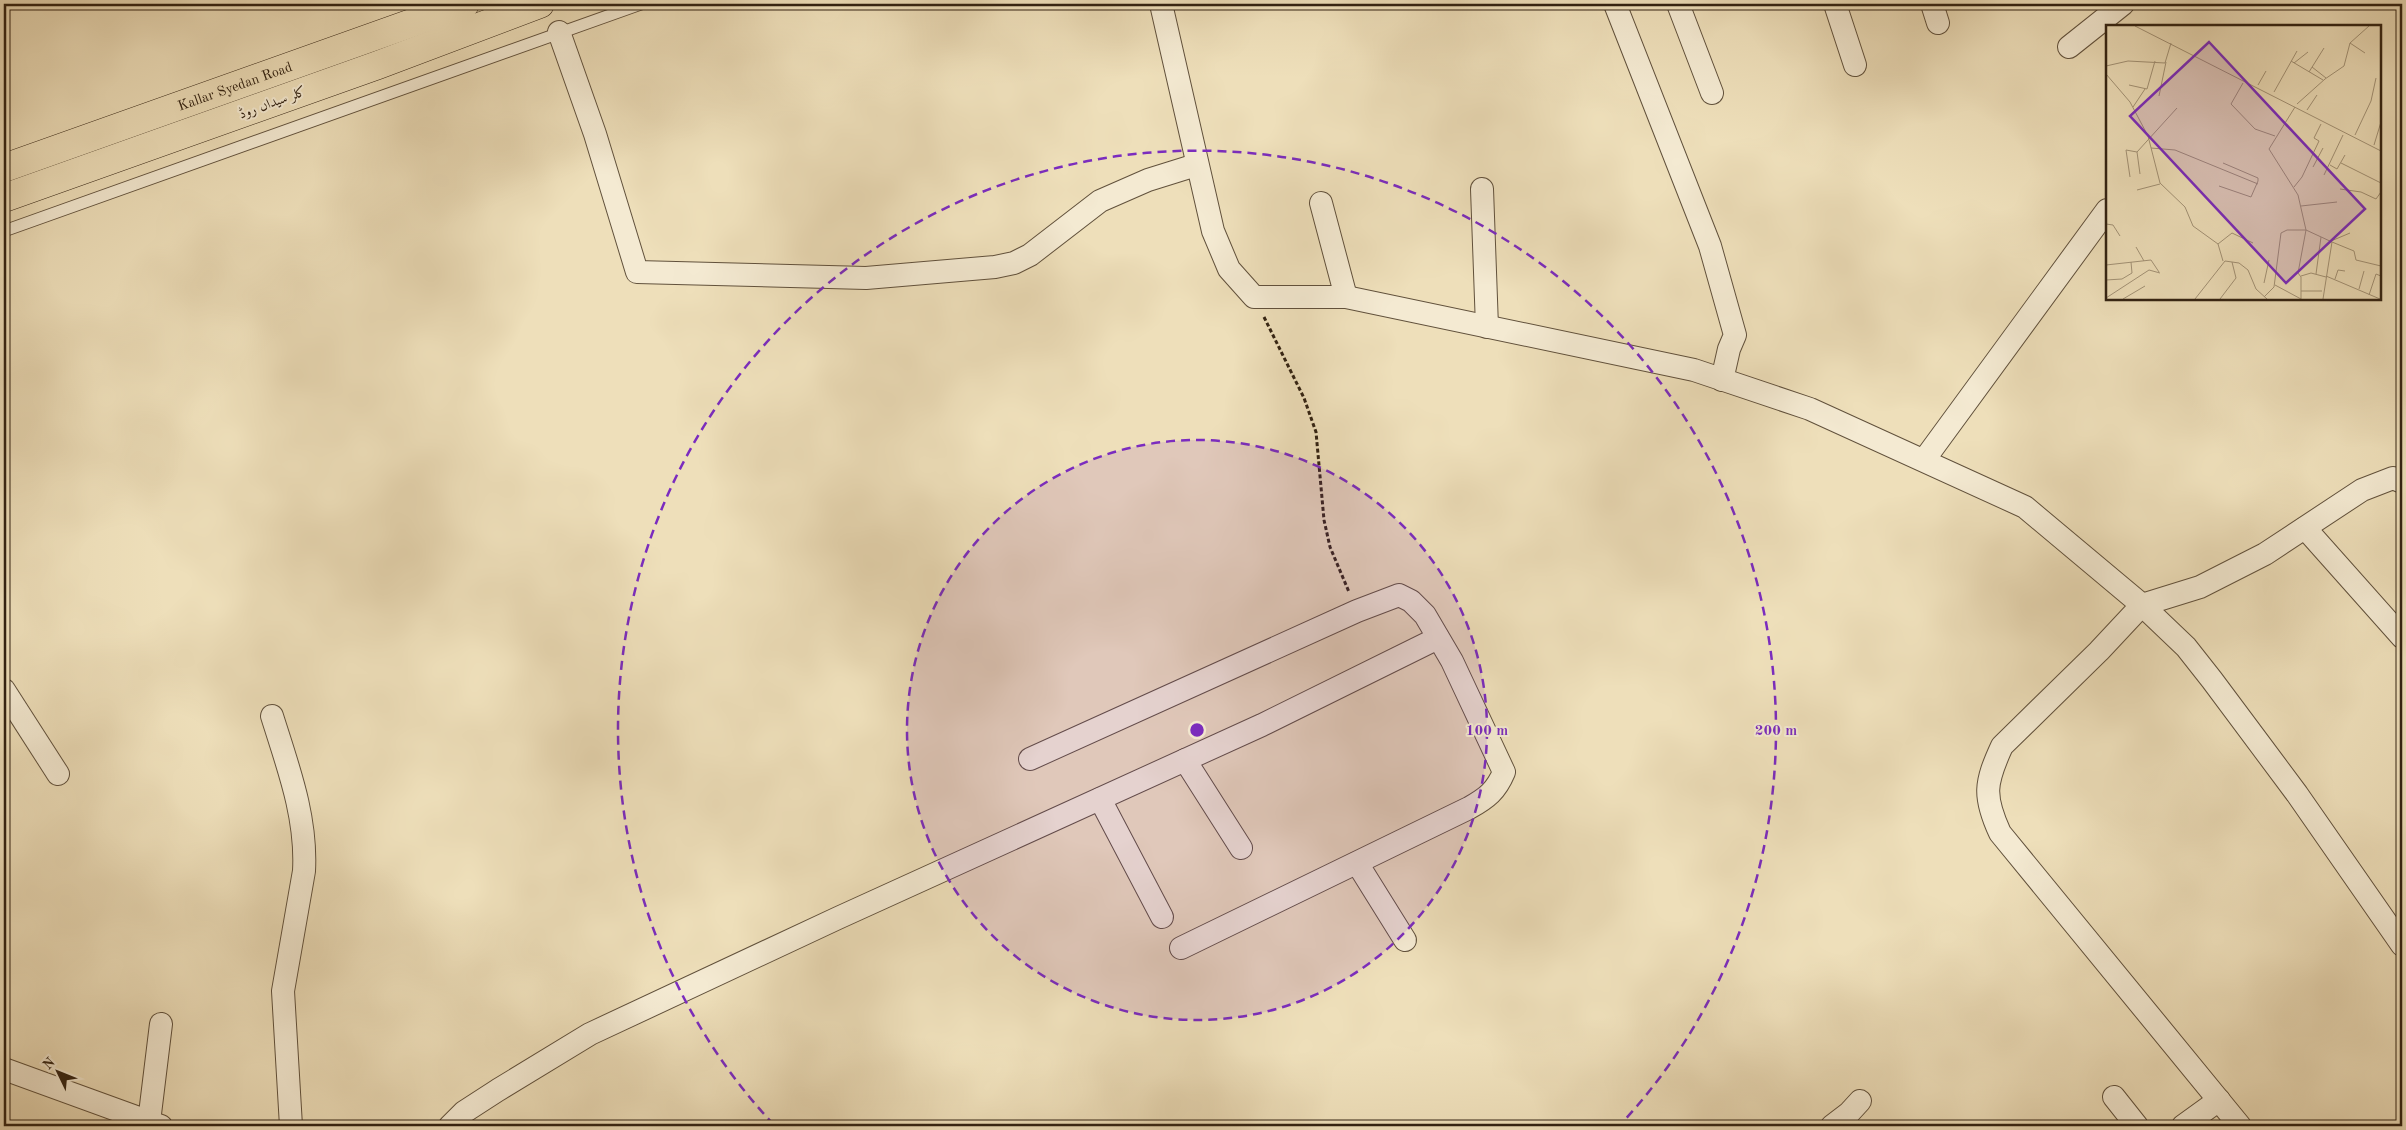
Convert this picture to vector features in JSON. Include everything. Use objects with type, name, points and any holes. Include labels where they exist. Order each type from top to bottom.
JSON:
[{"type":"highway","name":"Kallar Syedan Road","points":[[4,168],[465,4]]},
{"type":"highway","name":"کلر سیداں روڈ","points":[[4,198],[369,68],[540,4]]},
{"type":"street","points":[[1161,4],[1196,165],[1213,232],[1229,270],[1254,297],[1346,297],[1694,370],[1810,409],[2025,507],[2142,604],[2186,647],[2297,794],[2402,945]]},
{"type":"street","points":[[1615,4],[1710,246],[1728,308],[1735,335],[1722,380]]},
{"type":"street","points":[[1678,4],[1712,94]]},
{"type":"street","points":[[1835,4],[1856,65]]},
{"type":"street","points":[[2069,47],[2123,4]]},
{"type":"street","points":[[559,32],[595,134],[637,272],[866,278],[1014,264],[1030,255],[1100,201],[1148,180],[1196,165]]},
{"type":"street","points":[[1482,189],[1487,327]]},
{"type":"street","points":[[1321,203],[1346,297]]},
{"type":"street","points":[[1924,460],[2106,211]]},
{"type":"street","points":[[2240,1126],[2000,833],[1990,812],[1986,789],[2002,746],[2105,645],[2142,604],[2200,586],[2265,554],[2362,490],[2393,478],[2402,482]]},
{"type":"street","points":[[2304,528],[2402,637]]},
{"type":"street","points":[[1030,759],[1357,611],[1399,595],[1411,602],[1425,615],[1452,662],[1504,772],[1498,787],[1488,798],[1181,948]]},
{"type":"street","points":[[450,1126],[464,1112],[590,1034],[838,918],[1262,725],[1438,638]]},
{"type":"street","points":[[4,690],[58,774]]},
{"type":"street","points":[[272,716],[298,798],[305,854],[304,871],[283,991],[291,1126]]},
{"type":"street","points":[[1185,760],[1240,848]]},
{"type":"street","points":[[1100,799],[1162,917]]},
{"type":"street","points":[[1357,863],[1405,940]]},
{"type":"street","points":[[4,1068],[155,1124],[160,1024]]},
{"type":"street","points":[[2114,1097],[2137,1126]]},
{"type":"street","points":[[1832,1126],[1849,1113],[1860,1100]]},
{"type":"street","points":[[2183,1126],[2219,1100]]},
{"type":"lane","points":[[4,231],[281,134],[559,32],[641,4]]},
{"type":"path","points":[[1254,297],[1304,398],[1316,432],[1324,520],[1330,547],[1357,611]]}]
